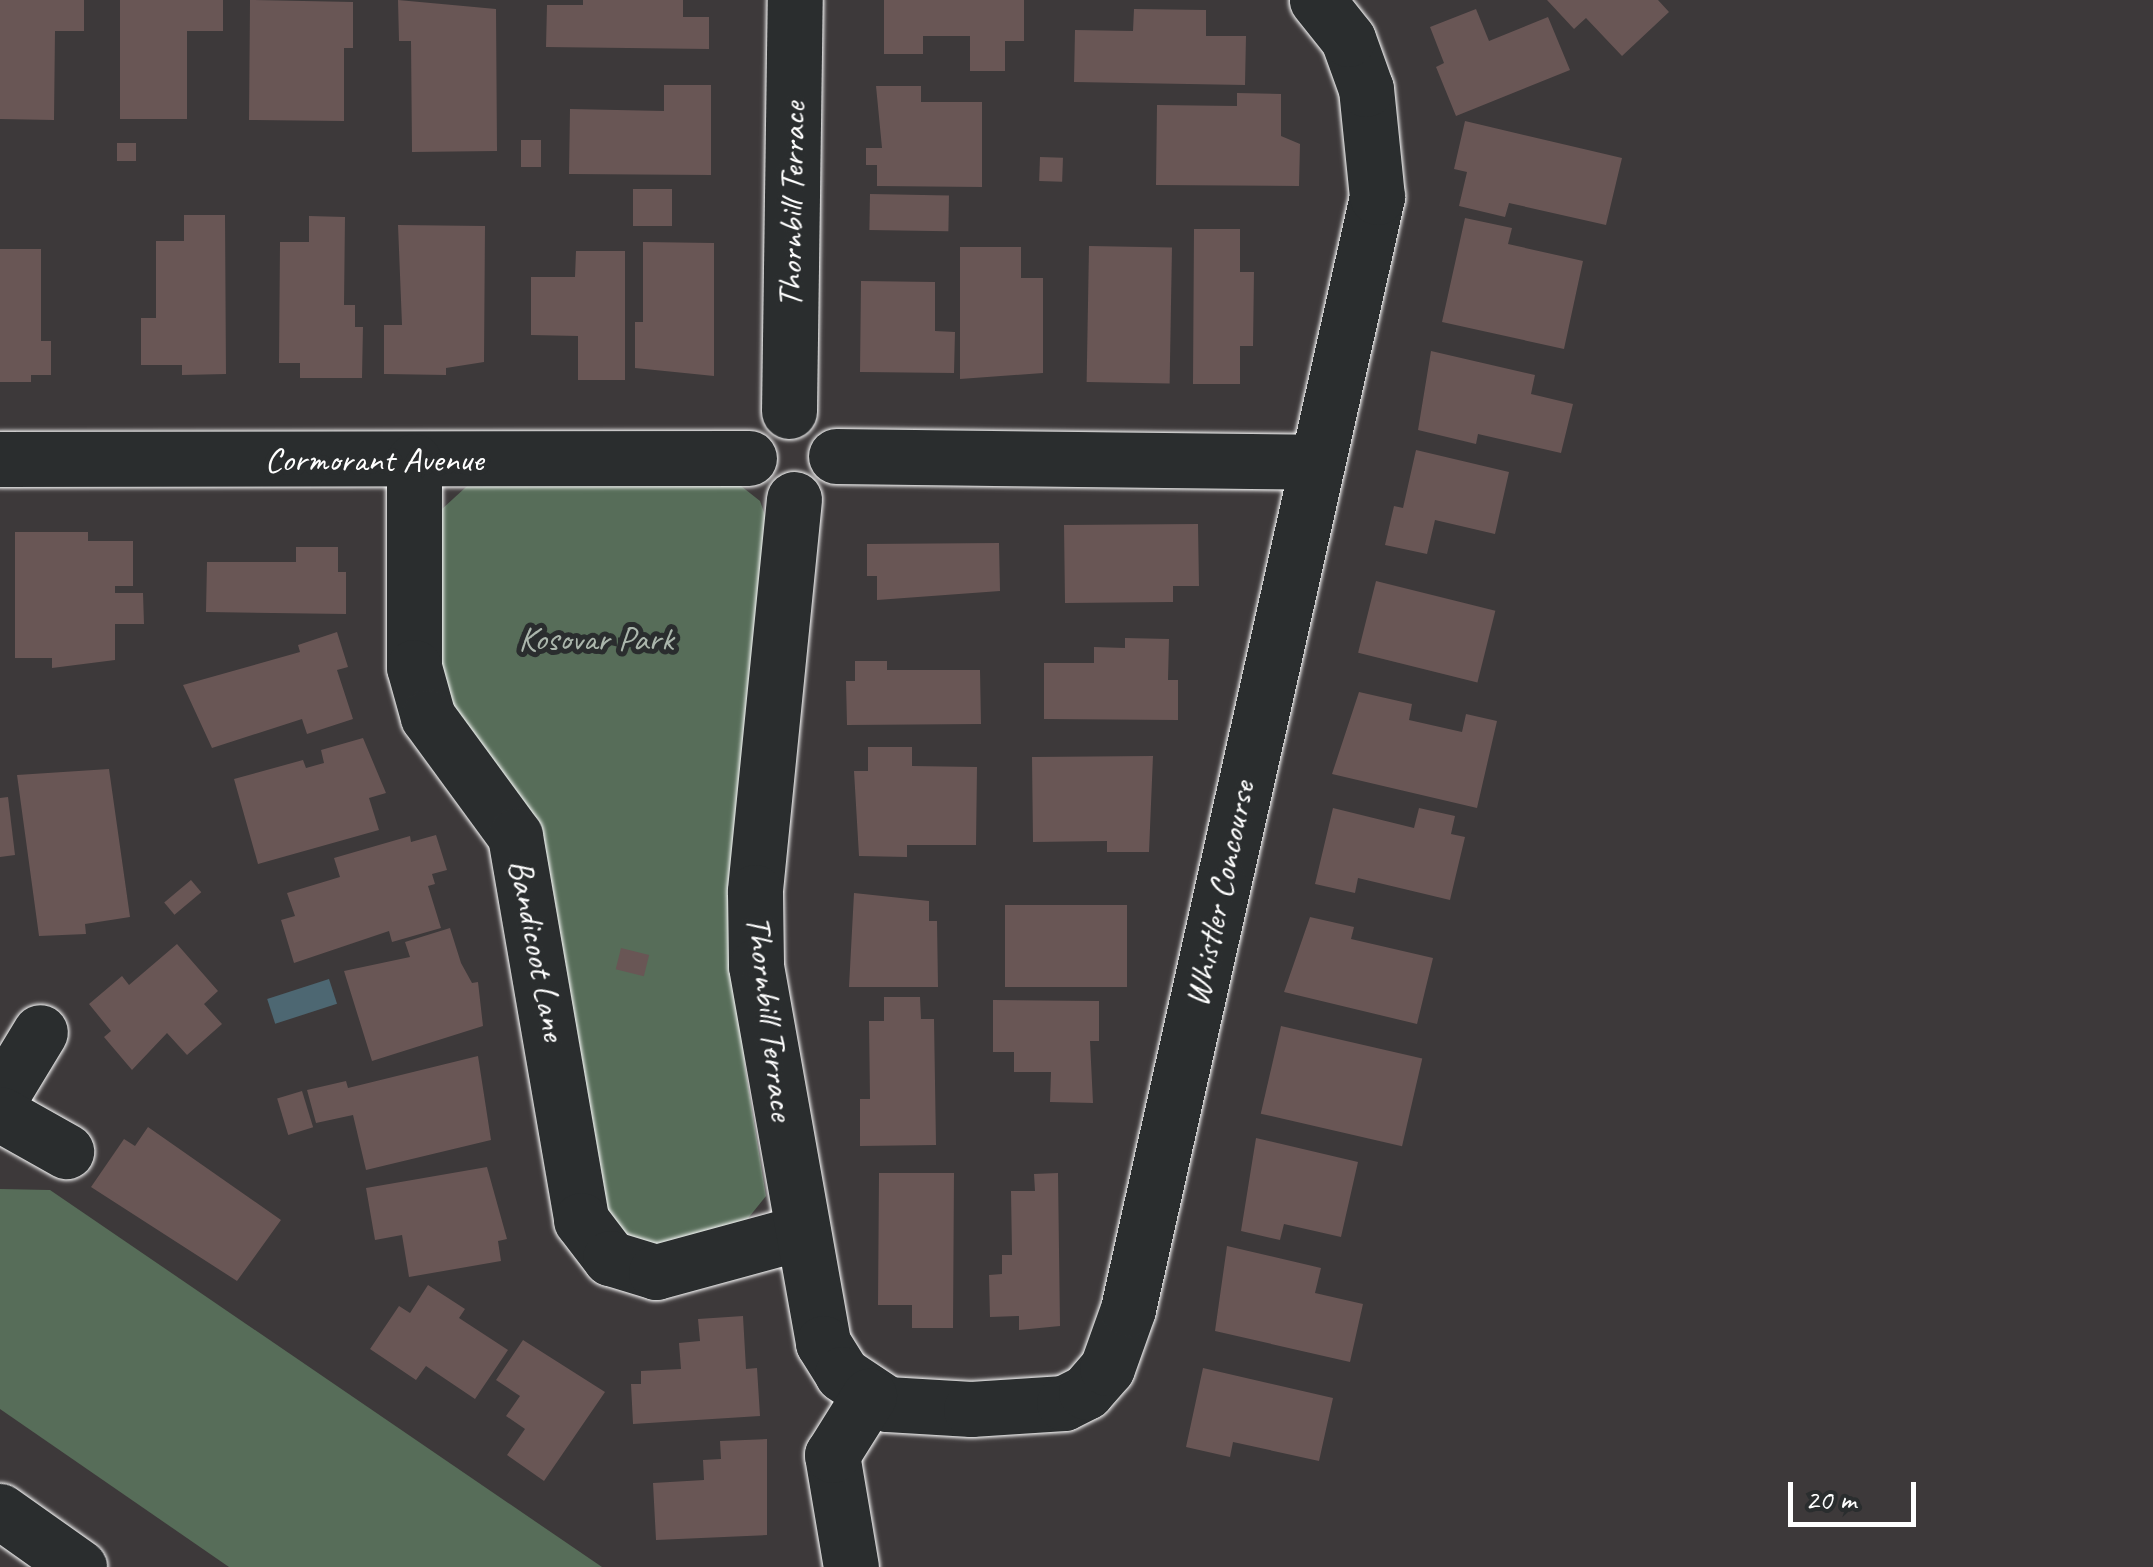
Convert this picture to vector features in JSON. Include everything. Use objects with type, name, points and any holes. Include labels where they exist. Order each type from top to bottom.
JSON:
[{"type":"street","name":"Thornbill Terrace","points":[[789,411],[795,0]]},
{"type":"street","name":"Whistler Concourse","points":[[869,1396],[920,1409],[1051,1406],[1086,1392],[1113,1357],[1377,197],[1366,89],[1348,39],[1316,0]]},
{"type":"street","points":[[789,411],[828,428],[836,456],[825,482],[794,499],[760,484],[749,458],[754,432],[789,411]]},
{"type":"street","points":[[836,456],[1315,462]]},
{"type":"street","name":"Cormorant Avenue","points":[[0,458],[414,461],[749,458]]},
{"type":"street","name":"Bandicoot Lane","points":[[414,461],[414,667],[428,717],[515,836],[584,1226],[610,1258],[656,1272],[802,1232]]},
{"type":"street","name":"Thornbill Terrace","points":[[794,499],[755,929],[766,1038],[828,1354],[869,1396]]},
{"type":"street","points":[[0,1098],[40,1032]]},
{"type":"street","points":[[0,1114],[66,1151]]},
{"type":"street","points":[[851,1567],[832,1454],[869,1396]]},
{"type":"street","points":[[0,1511],[79,1567]]},
{"type":"green space","name":"Kosovar Park","points":[[477,477],[736,482],[760,501],[766,518],[735,898],[745,1067],[766,1196],[737,1232],[668,1251],[635,1240],[604,1215],[535,873],[442,696],[434,532],[442,509]]},
{"type":"green space","points":[[0,1189],[50,1190],[602,1567],[229,1567],[0,1409]]},
{"type":"water","points":[[329,979],[337,1004],[275,1024],[267,999]]},
{"type":"building","points":[[0,0],[84,0],[84,31],[55,31],[54,120],[0,119]]},
{"type":"building","points":[[120,0],[223,0],[223,31],[187,31],[187,119],[120,119]]},
{"type":"building","points":[[250,0],[353,2],[353,48],[344,48],[344,121],[249,120]]},
{"type":"building","points":[[398,0],[496,9],[497,151],[412,152],[411,41],[399,41]]},
{"type":"building","points":[[583,0],[683,0],[683,17],[709,17],[709,49],[546,47],[547,5],[583,5]]},
{"type":"building","points":[[884,0],[1024,0],[1024,41],[1005,41],[1005,71],[970,71],[970,36],[923,36],[923,54],[884,54]]},
{"type":"building","points":[[1547,0],[1658,0],[1669,12],[1622,56],[1586,18],[1574,29]]},
{"type":"building","points":[[1134,9],[1206,10],[1206,36],[1246,36],[1245,85],[1074,82],[1075,30],[1133,31]]},
{"type":"building","points":[[1476,9],[1489,41],[1548,17],[1570,70],[1456,116],[1436,67],[1444,63],[1430,27]]},
{"type":"building","points":[[664,85],[711,85],[711,175],[569,174],[570,109],[664,111]]},
{"type":"building","points":[[876,86],[921,86],[921,102],[982,102],[982,187],[877,186],[877,165],[866,165],[866,148],[882,148]]},
{"type":"building","points":[[1237,93],[1281,94],[1281,136],[1300,144],[1299,186],[1156,185],[1157,105],[1237,106]]},
{"type":"building","points":[[1465,121],[1622,158],[1606,225],[1509,203],[1505,217],[1459,206],[1467,172],[1454,169]]},
{"type":"building","points":[[521,140],[541,140],[541,167],[521,167]]},
{"type":"building","points":[[117,143],[136,143],[136,161],[117,161]]},
{"type":"building","points":[[1040,157],[1063,158],[1062,182],[1039,181]]},
{"type":"building","points":[[633,189],[672,189],[672,226],[633,226]]},
{"type":"building","points":[[870,194],[949,195],[948,231],[869,230]]},
{"type":"building","points":[[184,215],[225,215],[226,374],[182,375],[182,365],[141,365],[141,318],[156,318],[156,241],[184,241]]},
{"type":"building","points":[[309,216],[345,217],[344,305],[355,305],[355,327],[363,327],[362,378],[300,378],[300,363],[279,363],[280,242],[309,242]]},
{"type":"building","points":[[1465,218],[1512,228],[1508,244],[1583,261],[1564,349],[1442,322]]},
{"type":"building","points":[[398,225],[485,226],[484,362],[446,368],[446,375],[384,374],[384,325],[402,325]]},
{"type":"building","points":[[1194,229],[1240,229],[1240,272],[1254,272],[1253,346],[1240,346],[1240,384],[1193,384]]},
{"type":"building","points":[[643,242],[714,243],[714,376],[635,368],[635,322],[643,322]]},
{"type":"building","points":[[1089,246],[1172,247],[1170,383],[1087,382]]},
{"type":"building","points":[[960,247],[1021,247],[1021,278],[1043,278],[1043,373],[960,379]]},
{"type":"building","points":[[0,249],[41,249],[41,341],[51,341],[51,375],[31,375],[31,382],[0,382]]},
{"type":"building","points":[[576,251],[625,251],[625,380],[578,380],[578,336],[531,335],[531,277],[575,277]]},
{"type":"building","points":[[861,281],[935,282],[935,331],[955,332],[954,373],[860,372]]},
{"type":"building","points":[[1431,351],[1535,375],[1531,394],[1573,404],[1561,453],[1478,434],[1476,444],[1418,430]]},
{"type":"building","points":[[1416,450],[1509,472],[1495,534],[1435,520],[1427,554],[1385,545],[1394,506],[1403,508]]},
{"type":"building","points":[[1198,524],[1199,586],[1173,586],[1173,602],[1065,603],[1064,525]]},
{"type":"building","points":[[15,532],[88,532],[88,541],[133,541],[133,586],[115,586],[115,593],[143,593],[144,624],[115,624],[115,660],[52,668],[52,658],[15,658]]},
{"type":"building","points":[[999,543],[1000,591],[877,600],[877,576],[867,576],[867,544]]},
{"type":"building","points":[[296,547],[338,547],[338,572],[346,572],[346,614],[206,612],[207,562],[296,562]]},
{"type":"building","points":[[1376,581],[1495,611],[1477,683],[1358,653]]},
{"type":"building","points":[[337,632],[348,667],[337,670],[353,719],[307,734],[302,719],[212,748],[183,685],[300,652],[298,645]]},
{"type":"building","points":[[1125,638],[1169,639],[1168,680],[1178,680],[1178,720],[1044,719],[1044,663],[1094,663],[1094,647],[1125,648]]},
{"type":"building","points":[[855,661],[887,661],[887,670],[980,670],[981,724],[847,725],[846,681],[855,681]]},
{"type":"building","points":[[1359,692],[1412,704],[1409,720],[1462,732],[1466,714],[1497,721],[1477,808],[1332,774]]},
{"type":"building","points":[[363,738],[386,793],[369,798],[379,830],[258,864],[234,779],[303,760],[306,768],[324,763],[321,750]]},
{"type":"building","points":[[868,747],[912,747],[912,766],[977,767],[976,845],[907,845],[907,857],[859,856],[854,771],[868,771]]},
{"type":"building","points":[[1153,756],[1149,852],[1107,852],[1107,841],[1033,842],[1032,757]]},
{"type":"building","points":[[109,769],[130,917],[85,924],[86,934],[39,936],[17,775]]},
{"type":"building","points":[[8,797],[15,855],[0,857],[0,798]]},
{"type":"building","points":[[1333,808],[1414,828],[1419,808],[1455,816],[1451,834],[1465,837],[1450,900],[1358,878],[1355,893],[1315,884]]},
{"type":"building","points":[[436,835],[447,870],[432,874],[435,884],[428,886],[441,928],[392,942],[389,931],[294,963],[281,920],[295,916],[287,893],[340,877],[334,858],[410,836],[411,842]]},
{"type":"building","points":[[191,880],[201,892],[174,915],[164,902]]},
{"type":"building","points":[[854,893],[929,901],[929,921],[937,921],[938,987],[849,987]]},
{"type":"building","points":[[1005,905],[1127,905],[1127,987],[1005,987]]},
{"type":"building","points":[[1310,917],[1354,927],[1351,939],[1433,958],[1417,1024],[1284,992]]},
{"type":"building","points":[[450,928],[461,963],[472,983],[478,982],[483,1026],[372,1061],[344,971],[410,957],[405,942]]},
{"type":"building","points":[[177,944],[218,991],[204,1004],[222,1024],[187,1055],[167,1033],[132,1070],[104,1037],[111,1031],[89,1004],[122,976],[129,985]]},
{"type":"building","points":[[621,948],[649,955],[644,976],[616,969]]},
{"type":"building","points":[[884,997],[920,997],[921,1019],[934,1019],[936,1145],[860,1146],[860,1099],[870,1099],[869,1021],[884,1021]]},
{"type":"building","points":[[993,1000],[1099,1001],[1099,1041],[1090,1041],[1093,1103],[1050,1102],[1051,1072],[1014,1072],[1014,1052],[993,1052]]},
{"type":"building","points":[[1281,1026],[1422,1059],[1402,1146],[1261,1114]]},
{"type":"building","points":[[478,1056],[491,1140],[366,1170],[353,1115],[316,1123],[307,1090],[346,1081],[348,1088]]},
{"type":"building","points":[[302,1091],[313,1127],[288,1135],[277,1099]]},
{"type":"building","points":[[148,1127],[281,1220],[237,1281],[91,1187],[124,1139],[135,1146]]},
{"type":"building","points":[[1256,1138],[1358,1162],[1341,1237],[1284,1224],[1280,1240],[1241,1231]]},
{"type":"building","points":[[487,1167],[507,1239],[498,1241],[501,1261],[409,1277],[402,1235],[375,1240],[366,1188]]},
{"type":"building","points":[[879,1173],[954,1173],[953,1328],[912,1328],[912,1305],[878,1305]]},
{"type":"building","points":[[1058,1173],[1060,1326],[1019,1330],[1019,1316],[990,1317],[989,1275],[1002,1274],[1002,1255],[1012,1255],[1011,1191],[1035,1191],[1034,1174]]},
{"type":"building","points":[[1227,1246],[1321,1268],[1315,1293],[1363,1304],[1350,1362],[1215,1331]]},
{"type":"building","points":[[428,1285],[465,1309],[459,1318],[508,1350],[475,1399],[426,1366],[416,1380],[370,1349],[399,1306],[410,1313]]},
{"type":"building","points":[[743,1316],[746,1369],[757,1368],[760,1416],[633,1424],[631,1384],[641,1384],[641,1371],[681,1369],[679,1343],[700,1341],[698,1319]]},
{"type":"building","points":[[523,1340],[605,1392],[544,1481],[507,1455],[525,1429],[506,1416],[520,1396],[496,1380]]},
{"type":"building","points":[[1203,1368],[1333,1398],[1319,1461],[1233,1442],[1230,1457],[1186,1447]]},
{"type":"building","points":[[767,1439],[767,1535],[656,1540],[653,1483],[704,1480],[703,1460],[721,1459],[720,1441]]}]
